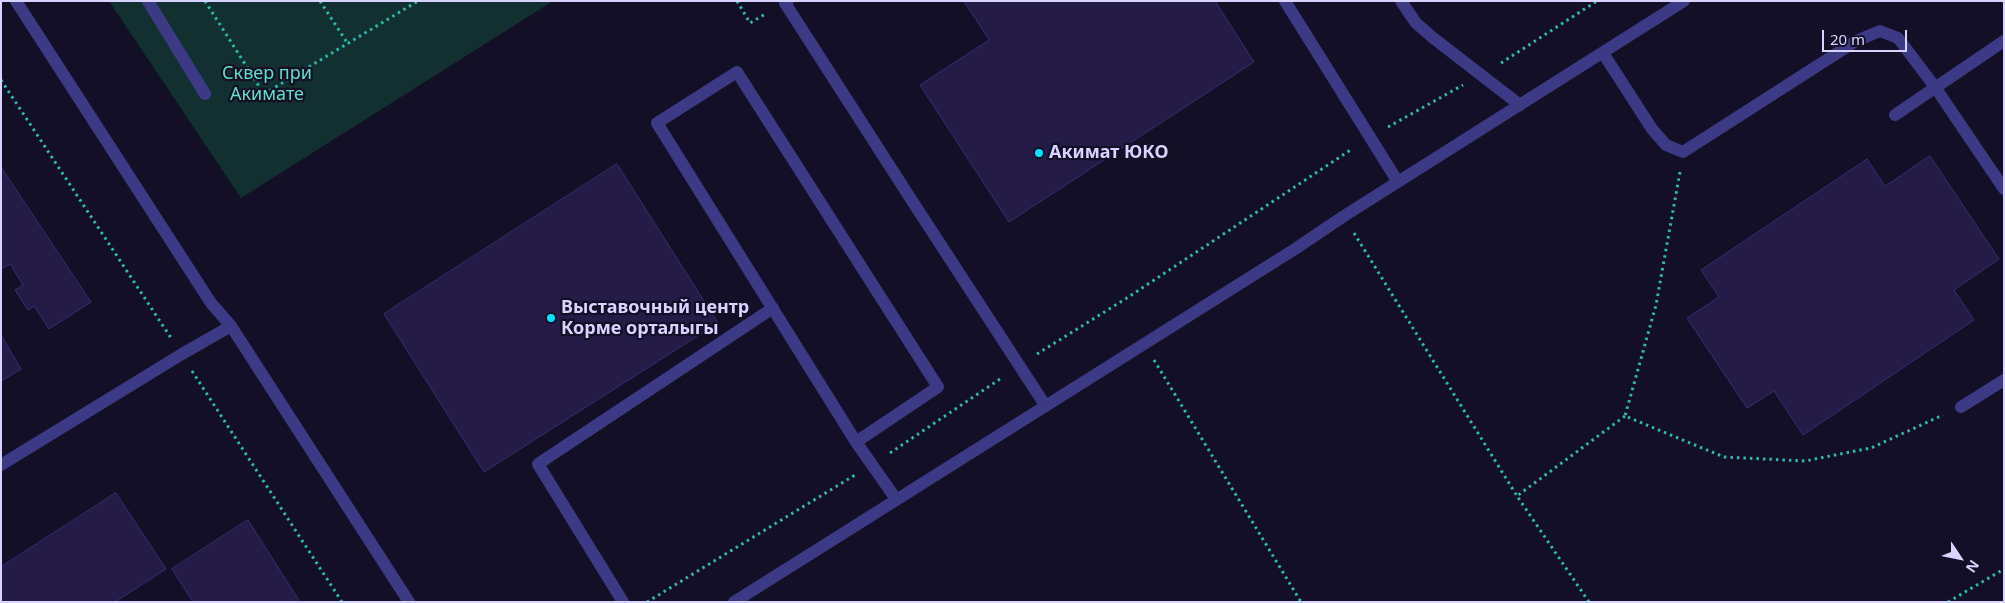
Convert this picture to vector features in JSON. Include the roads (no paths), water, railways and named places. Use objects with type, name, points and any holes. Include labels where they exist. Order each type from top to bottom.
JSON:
[{"type":"street","points":[[16,1],[211,303],[231,326],[409,602]]},
{"type":"street","points":[[148,1],[205,94]]},
{"type":"street","points":[[1285,1],[1398,182]]},
{"type":"street","points":[[1401,1],[1416,23],[1432,38],[1520,105]]},
{"type":"street","points":[[734,602],[1045,404],[1295,249],[1684,1]]},
{"type":"street","points":[[787,2],[1045,404]]},
{"type":"street","points":[[1603,53],[1652,129],[1666,145],[1683,152],[1856,41],[1880,31],[1898,38],[1936,87],[2004,189]]},
{"type":"street","points":[[1894,115],[2004,41]]},
{"type":"street","points":[[856,442],[938,387],[737,72],[657,123],[856,442],[896,499]]},
{"type":"street","points":[[623,602],[538,464],[773,308]]},
{"type":"street","points":[[1,464],[231,326]]},
{"type":"street","points":[[1961,408],[2004,380]]},
{"type":"place","name":"Акимат ЮКО","points":[[1039,153]]},
{"type":"place","name":"Выставочный центр Корме орталыгы","points":[[551,318]]},
{"type":"park label","name":"Сквер при Акимате","points":[[267,84]]}]
